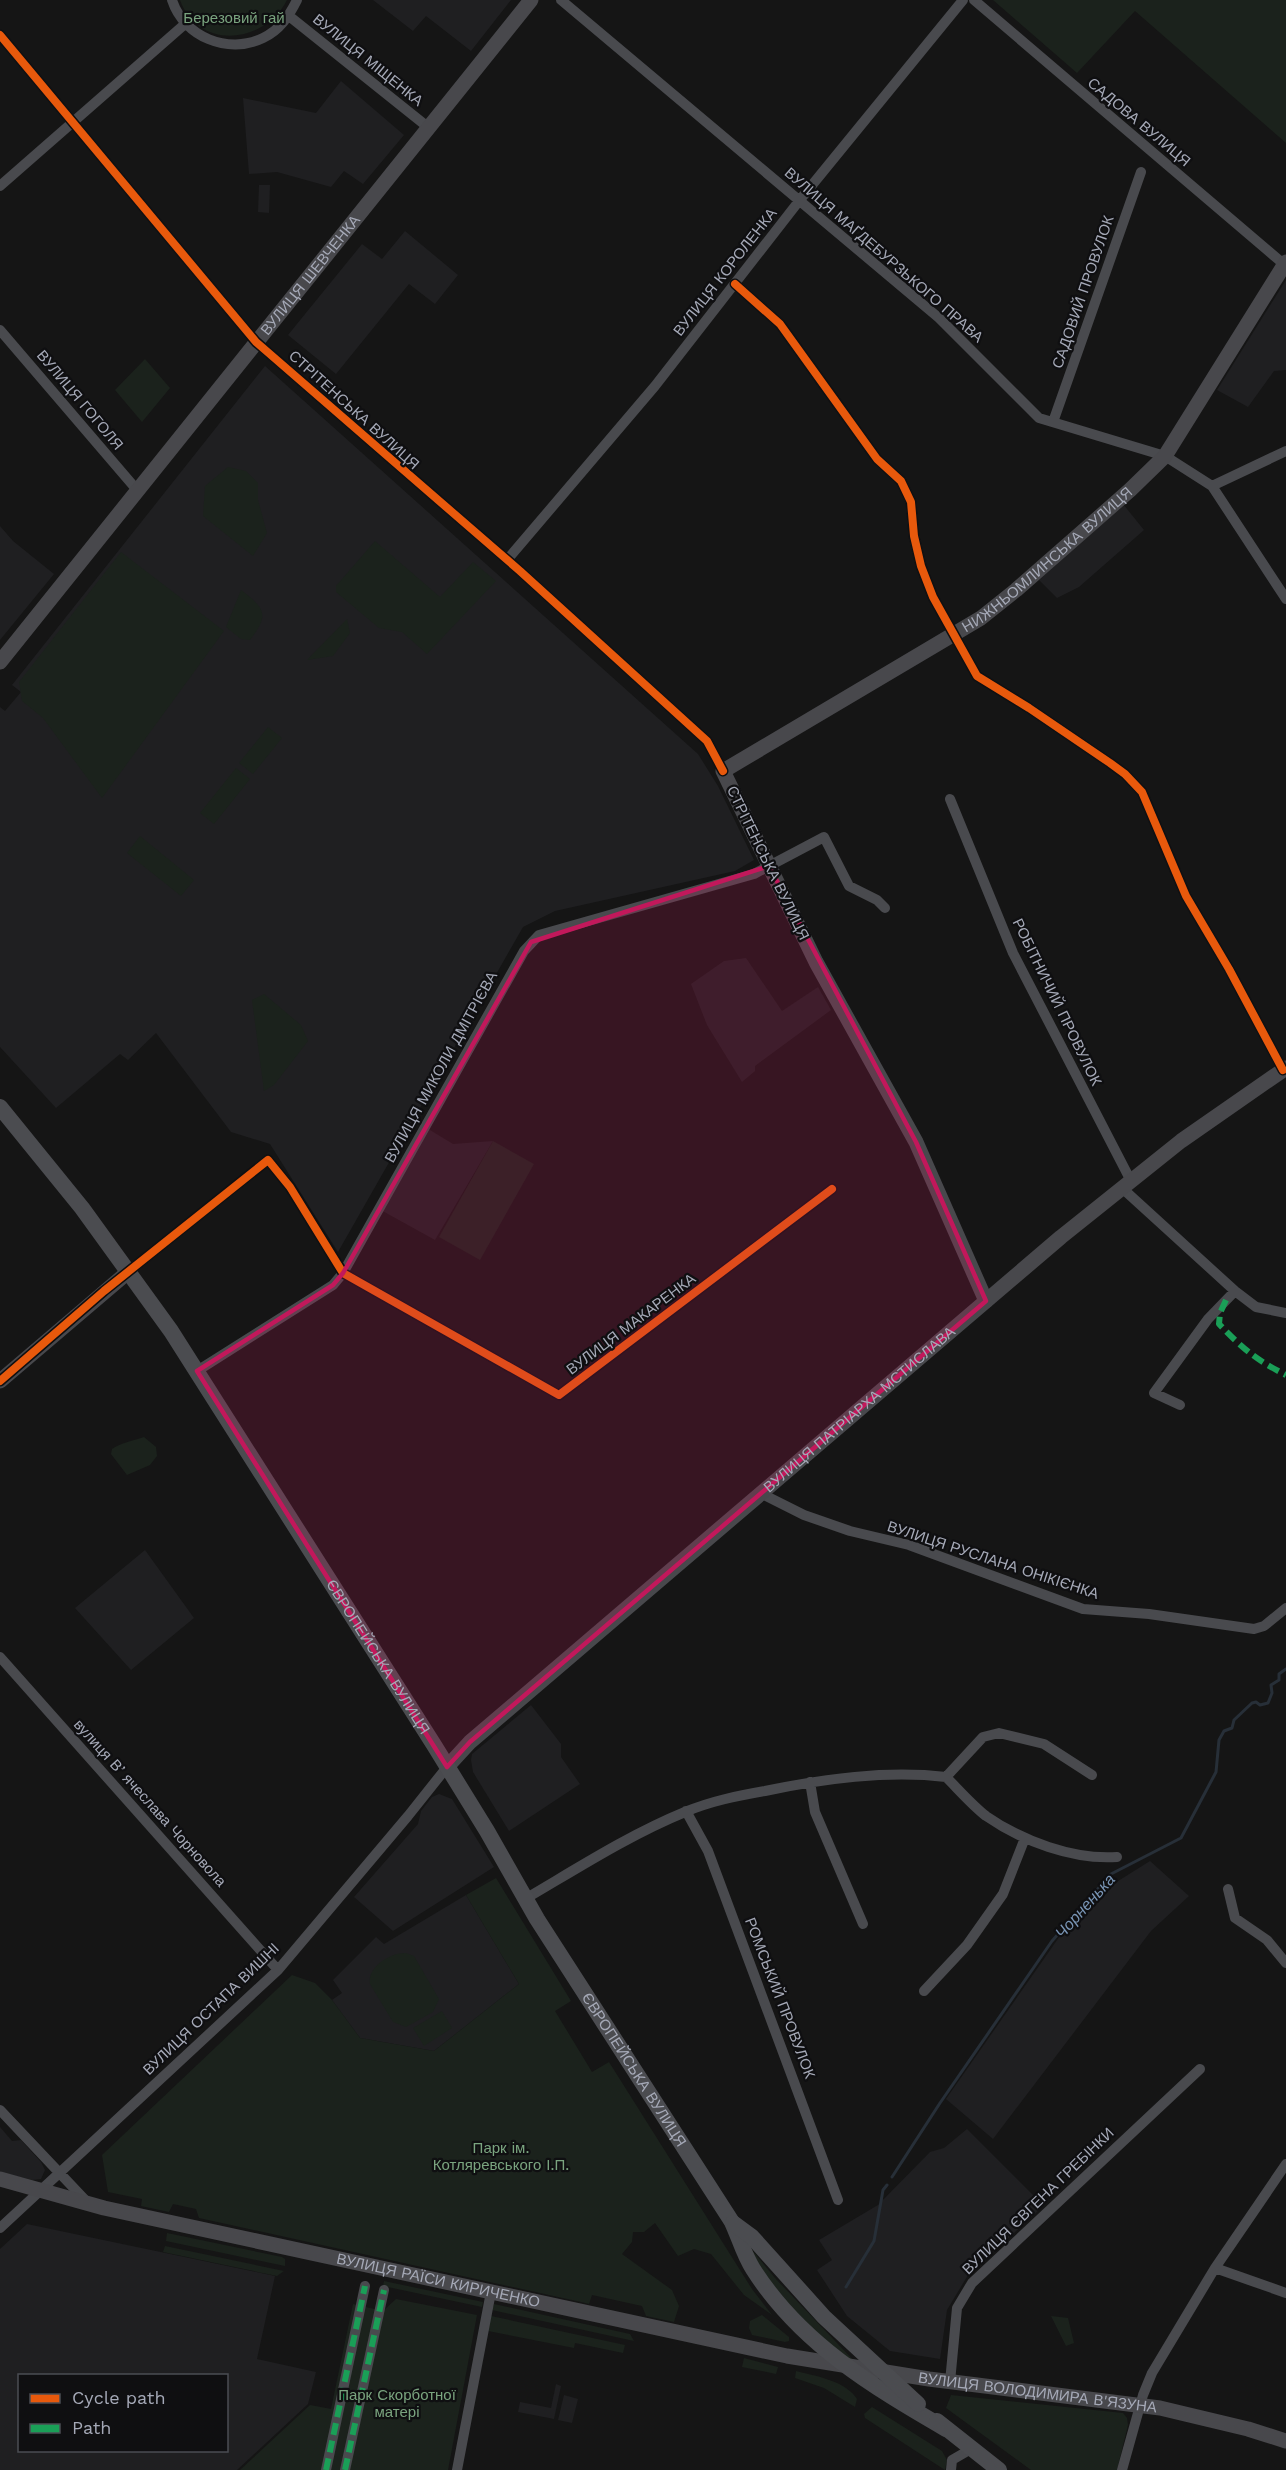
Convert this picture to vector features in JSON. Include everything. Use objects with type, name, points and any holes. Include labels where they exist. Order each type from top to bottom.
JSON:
[{"type":"main road","name":"ВУЛИЦЯ ШЕВЧЕНКА","points":[[0,662],[531,0]]},
{"type":"main road","name":"НИЖНЬОМЛИНСЬКА ВУЛИЦЯ","points":[[723,771],[981,618],[1130,490],[1165,456],[1285,264]]},
{"type":"main road","name":"СТРІТЕНСЬКА ВУЛИЦЯ","points":[[723,771],[816,962],[916,1142],[986,1301]]},
{"type":"main road","name":"ВУЛИЦЯ ПАТРІАРХА МСТИСЛАВА","points":[[447,1767],[470,1742],[986,1301],[1181,1141],[1285,1069]]},
{"type":"main road","name":"ЄВРОПЕЙСЬКА ВУЛИЦЯ","points":[[0,1107],[82,1208],[197,1371],[447,1767],[525,1899],[732,2222],[752,2267],[802,2330],[842,2365],[946,2429]]},
{"type":"main road","points":[[0,1381],[128,1272]]},
{"type":"main road","name":"ВУЛИЦЯ РАЇСИ КИРИЧЕНКО","points":[[0,2179],[89,2205],[787,2356]]},
{"type":"main road","name":"ЄВРОПЕЙСЬКА ВУЛИЦЯ","points":[[732,2222],[752,2237],[824,2317],[881,2372],[946,2429],[999,2470]]},
{"type":"main road","name":"ВУЛИЦЯ ВОЛОДИМИРА В'ЯЗУНА","points":[[787,2356],[950,2382],[1140,2406],[1220,2422],[1286,2441]]},
{"type":"street","points":[[172,0],[185,24],[214,42],[230,45],[247,44],[263,38],[278,28],[289,16],[297,0]]},
{"type":"street","name":"ВУЛИЦЯ МАҐДЕБУРЗЬКОГО ПРАВА","points":[[561,0],[939,318],[1039,418],[1165,456],[1212,486]]},
{"type":"street","name":"ВУЛИЦЯ КОРОЛЕНКА","points":[[507,560],[655,386],[799,201],[963,0]]},
{"type":"street","name":"САДОВА ВУЛИЦЯ","points":[[974,0],[1285,264]]},
{"type":"street","name":"ВУЛИЦЯ МІЩЕНКА","points":[[289,16],[429,128]]},
{"type":"street","points":[[0,186],[185,24]]},
{"type":"street","name":"СТРІТЕНСЬКА ВУЛИЦЯ","points":[[0,35],[256,342],[507,560],[707,741],[723,771]]},
{"type":"street","name":"САДОВИЙ ПРОВУЛОК","points":[[1053,422],[1141,172]]},
{"type":"street","points":[[735,284],[780,324],[877,459],[901,482],[911,502],[914,536],[921,566],[933,597],[976,676],[1029,708],[1110,763],[1125,774],[1142,792],[1186,896],[1285,1069]]},
{"type":"street","name":"ВУЛИЦЯ ГОГОЛЯ","points":[[0,330],[138,490]]},
{"type":"street","points":[[1286,451],[1212,486],[1286,599]]},
{"type":"street","name":"РОБІТНИЧИЙ ПРОВУЛОК","points":[[950,799],[1013,953],[1127,1184]]},
{"type":"street","name":"ВУЛИЦЯ МИКОЛИ ДМІТРІЄВА","points":[[197,1371],[333,1285],[343,1274],[531,942],[539,935],[754,874],[824,837],[849,886],[877,900],[885,908]]},
{"type":"street","points":[[128,1272],[267,1160],[290,1187],[343,1274]]},
{"type":"street","points":[[1127,1184],[1235,1291],[1256,1307],[1286,1313]]},
{"type":"street","name":"ВУЛИЦЯ МАКАРЕНКА","points":[[343,1274],[559,1395],[832,1189]]},
{"type":"street","points":[[1180,1405],[1154,1393],[1208,1319],[1235,1291]]},
{"type":"street","name":"ВУЛИЦЯ РУСЛАНА ОНІКІЄНКА","points":[[762,1494],[804,1515],[850,1531],[909,1545],[1083,1609],[1149,1614],[1254,1629],[1271,1622],[1286,1608]]},
{"type":"street","name":"вулиця Вʼячеслава Чорновола","points":[[0,1657],[278,1970]]},
{"type":"street","points":[[946,1778],[983,1737],[999,1732],[1044,1744],[1092,1775]]},
{"type":"street","name":"ВУЛИЦЯ ОСТАПА ВИШНІ","points":[[0,2228],[278,1970],[447,1767]]},
{"type":"street","points":[[525,1899],[633,1836],[686,1811],[718,1800],[810,1782],[881,1775],[946,1778],[986,1816],[1025,1838],[1095,1858],[1117,1857]]},
{"type":"street","points":[[810,1782],[815,1812],[863,1924]]},
{"type":"street","name":"РОМСЬКИЙ ПРОВУЛОК","points":[[686,1811],[708,1851],[838,2199]]},
{"type":"street","points":[[924,1991],[967,1945],[1003,1894],[1025,1838]]},
{"type":"street","points":[[1228,1889],[1235,1918],[1267,1940],[1286,1963]]},
{"type":"street","name":"ВУЛИЦЯ ЄВГЕНА ГРЕБІНКИ","points":[[950,2382],[957,2308],[972,2283],[1200,2069]]},
{"type":"street","points":[[0,2110],[89,2205]]},
{"type":"street","points":[[1122,2470],[1152,2373],[1215,2268],[1286,2164]]},
{"type":"street","points":[[1215,2268],[1286,2293]]},
{"type":"street","points":[[326,2470],[365,2286]]},
{"type":"street","points":[[345,2470],[384,2290]]},
{"type":"street","points":[[457,2470],[491,2292]]},
{"type":"street","points":[[951,2470],[952,2460],[971,2449]]},
{"type":"highlighted area","points":[[769,866],[916,1142],[986,1301],[470,1742],[447,1767],[197,1371],[333,1285],[343,1273],[531,942]]},
{"type":"shaded area","points":[[373,0],[511,0],[471,51],[426,16],[413,31]]},
{"type":"shaded area","points":[[341,81],[404,135],[363,184],[344,171],[331,187],[277,172],[249,174],[243,98],[316,113]]},
{"type":"shaded area","points":[[259,185],[270,185],[269,213],[258,212]]},
{"type":"shaded area","points":[[405,231],[458,275],[435,304],[409,284],[336,374],[288,335],[362,244],[382,259]]},
{"type":"shaded area","points":[[1286,280],[1286,370],[1274,371],[1248,407],[1217,390]]},
{"type":"shaded area","points":[[265,366],[698,754],[718,786],[754,860],[735,871],[555,911],[523,927],[338,1252],[270,1144],[231,1132],[156,1033],[128,1060],[120,1054],[56,1108],[0,1047],[0,707],[5,711],[21,692],[12,685]]},
{"type":"shaded area","points":[[1123,504],[1144,530],[1079,587],[1057,598],[1039,580]]},
{"type":"shaded area","points":[[0,526],[13,541],[54,574],[0,640]]},
{"type":"shaded area","points":[[746,958],[782,1011],[818,987],[831,1010],[755,1066],[755,1071],[742,1082],[707,1025],[691,984],[724,961]]},
{"type":"shaded area","points":[[425,1127],[453,1144],[493,1141],[435,1240],[379,1209]]},
{"type":"shaded area","points":[[145,1550],[194,1618],[131,1670],[75,1608]]},
{"type":"shaded area","points":[[531,1705],[561,1744],[561,1757],[580,1784],[509,1831],[473,1772],[472,1754]]},
{"type":"shaded area","points":[[439,1794],[452,1799],[494,1867],[393,1931],[354,1897],[418,1824],[421,1811],[432,1797]]},
{"type":"shaded area","points":[[1150,1861],[1189,1896],[1151,1931],[993,2139],[946,2099],[1083,1903]]},
{"type":"shaded area","points":[[466,1895],[519,1984],[434,2051],[360,2038],[332,2000],[342,1993],[333,1980],[376,1937],[384,1944]]},
{"type":"shaded area","points":[[0,2127],[12,2141],[21,2140],[41,2162],[45,2170],[41,2179],[32,2180],[0,2172]]},
{"type":"shaded area","points":[[967,2129],[1038,2200],[1039,2210],[968,2275],[947,2310],[940,2359],[890,2351],[847,2316],[817,2270],[832,2260],[819,2240],[878,2205],[930,2152],[944,2148]]},
{"type":"shaded area","points":[[27,2224],[275,2276],[257,2359],[316,2372],[308,2404],[237,2470],[0,2470],[0,2249]]},
{"type":"shaded area","points":[[556,2384],[561,2386],[554,2419],[518,2412],[520,2402],[551,2408]]},
{"type":"shaded area","points":[[564,2395],[578,2399],[572,2423],[558,2420]]},
{"type":"green space","name":"Березовий гай","points":[[180,0],[287,0],[277,15],[264,26],[248,33],[232,36],[216,34],[201,28],[189,16]]},
{"type":"green space","points":[[993,0],[1286,0],[1286,143],[1135,11],[1077,73]]},
{"type":"green space","points":[[145,359],[170,388],[142,422],[115,390]]},
{"type":"green space","points":[[228,467],[246,471],[258,483],[258,500],[267,533],[253,556],[203,516],[205,486]]},
{"type":"green space","points":[[375,541],[440,597],[473,562],[496,581],[427,654],[402,632],[379,628],[336,592],[336,586]]},
{"type":"green space","points":[[121,552],[224,631],[102,798],[43,718],[22,701],[19,682]]},
{"type":"green space","points":[[241,590],[256,602],[262,613],[260,624],[250,640],[241,639],[226,627]]},
{"type":"green space","points":[[347,619],[350,633],[333,656],[307,660]]},
{"type":"green space","points":[[268,727],[282,738],[253,774],[239,763]]},
{"type":"green space","points":[[236,768],[250,779],[214,824],[200,813]]},
{"type":"green space","points":[[140,836],[194,880],[181,896],[127,853]]},
{"type":"green space","points":[[264,994],[301,1025],[308,1041],[274,1085],[264,1091],[252,1000]]},
{"type":"green space","points":[[493,1141],[534,1164],[480,1260],[439,1237]]},
{"type":"green space","points":[[144,1437],[156,1447],[157,1456],[150,1465],[127,1475],[111,1454],[112,1449]]},
{"type":"green space","name":"Парк ім. Котляревського І.П.","points":[[496,1878],[571,2001],[555,2011],[592,2072],[609,2062],[752,2289],[772,2315],[744,2295],[711,2254],[694,2249],[678,2256],[655,2223],[644,2232],[633,2232],[632,2242],[622,2254],[672,2290],[679,2306],[674,2322],[646,2316],[642,2306],[592,2295],[589,2304],[199,2218],[196,2209],[173,2204],[169,2212],[141,2206],[142,2199],[108,2192],[102,2155],[292,1975],[315,1983],[332,2000],[360,2038],[434,2051],[519,1984],[466,1895]]},
{"type":"green space","points":[[406,1953],[414,1956],[439,1999],[433,2012],[406,2027],[393,2022],[370,1984],[370,1978],[376,1966],[381,1962],[394,1955]]},
{"type":"green space","points":[[442,2011],[452,2028],[424,2046],[413,2028]]},
{"type":"green space","points":[[167,2233],[282,2257],[285,2259],[285,2266],[166,2241]]},
{"type":"green space","points":[[743,2239],[775,2278],[857,2364],[823,2338],[792,2308],[766,2275]]},
{"type":"green space","points":[[165,2246],[284,2271],[277,2276],[163,2252]]},
{"type":"green space","points":[[384,2281],[483,2302],[482,2307],[383,2286]]},
{"type":"green space","name":"Парк Скорботної матері","points":[[396,2299],[477,2315],[448,2470],[240,2470],[310,2405],[331,2409],[353,2304],[383,2311]]},
{"type":"green space","points":[[494,2304],[630,2334],[634,2341],[492,2310]]},
{"type":"green space","points":[[762,2315],[789,2337],[789,2341],[752,2335],[749,2328],[750,2321]]},
{"type":"green space","points":[[491,2316],[625,2345],[623,2353],[575,2343],[574,2348],[488,2331]]},
{"type":"green space","points":[[1051,2316],[1068,2318],[1074,2343],[1066,2346]]},
{"type":"green space","points":[[744,2358],[778,2367],[776,2374],[742,2367]]},
{"type":"green space","points":[[796,2371],[830,2380],[846,2388],[857,2399],[855,2407],[824,2388],[795,2378]]},
{"type":"green space","points":[[951,2395],[1123,2413],[1128,2425],[1117,2470],[1031,2470],[946,2408]]},
{"type":"green space","points":[[872,2407],[942,2451],[947,2460],[945,2470],[865,2418],[864,2414]]},
{"type":"waterway","name":"Чорненька","points":[[892,2177],[1052,1941],[1111,1874],[1181,1838],[1216,1772],[1219,1740],[1224,1731],[1232,1728],[1234,1720],[1252,1703],[1256,1702],[1260,1705],[1268,1703],[1272,1693],[1271,1685],[1279,1680],[1279,1674],[1286,1669]]},
{"type":"waterway","name":"Чорненька","points":[[846,2287],[874,2241],[883,2190],[887,2185]]},
{"type":"marked path","points":[[1226,1300],[1220,1313],[1219,1324],[1250,1353],[1286,1375]]},
{"type":"marked path","points":[[326,2470],[365,2286]]},
{"type":"marked path","points":[[345,2470],[384,2290]]},
{"type":"cycle path","points":[[0,35],[256,342],[520,571],[707,741],[723,771]]},
{"type":"cycle path","points":[[735,284],[780,324],[877,459],[901,481],[911,502],[914,536],[921,566],[933,597],[977,676],[1110,763],[1125,774],[1142,792],[1186,896],[1229,969],[1283,1070]]},
{"type":"cycle path","points":[[0,1381],[104,1291],[268,1160],[290,1187],[343,1273],[559,1395],[832,1189]]}]
